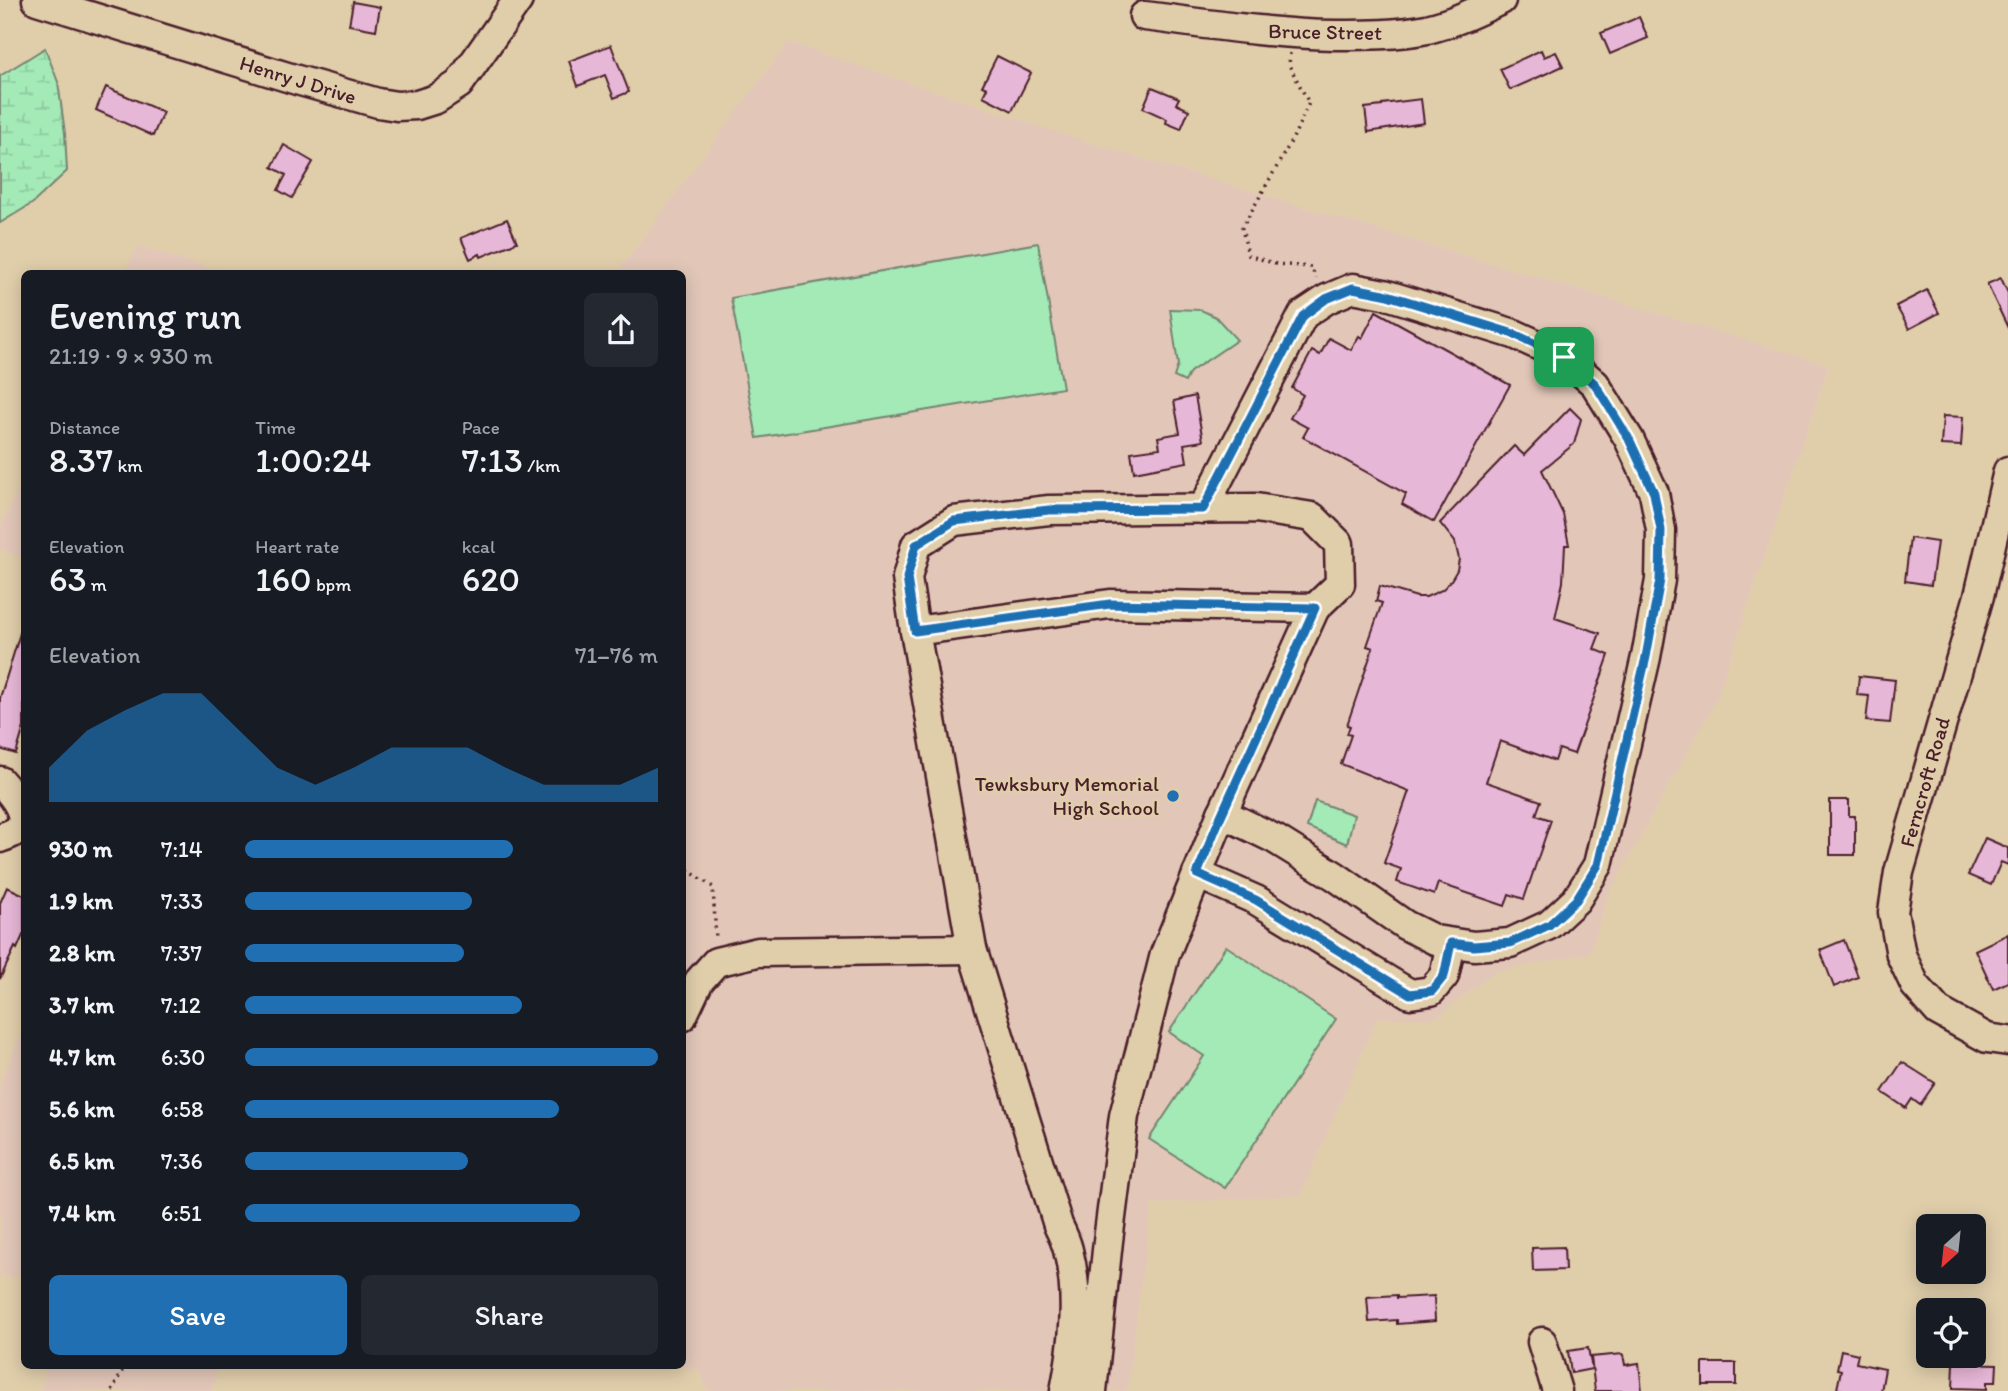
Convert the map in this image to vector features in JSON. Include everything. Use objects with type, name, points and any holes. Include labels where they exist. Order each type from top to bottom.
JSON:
[{"type":"street","name":"Henry J Drive","points":[[37,0],[297,80],[397,106],[417,105],[436,99],[459,85],[518,0]]},
{"type":"street","name":"Bruce Street","points":[[1144,16],[1292,34],[1367,35],[1412,31],[1447,23],[1501,0]]},
{"type":"street","points":[[1203,509],[1303,316],[1326,299],[1353,288],[1384,294],[1514,334],[1564,357],[1595,384],[1629,439],[1654,493],[1661,530],[1660,580],[1646,657],[1598,865],[1576,900],[1549,925],[1510,943],[1474,946],[1435,940],[1405,925],[1335,876],[1275,839],[1223,813]]},
{"type":"street","name":"Ferncroft Road","points":[[2008,471],[1979,596],[1899,872],[1893,912],[1901,955],[1915,985],[1938,1011],[1987,1038],[2008,1041]]},
{"type":"street","points":[[1065,1391],[1075,1339],[1073,1283],[1068,1251],[972,950],[907,578],[916,545],[954,521],[1049,510],[1256,508],[1312,517],[1339,544],[1340,584],[1315,608],[1223,813],[1165,954],[1124,1116],[1092,1391]]},
{"type":"street","points":[[915,631],[1110,604],[1315,608]]},
{"type":"street","points":[[0,781],[19,805],[21,812]]},
{"type":"street","points":[[0,838],[17,831],[21,825]]},
{"type":"street","points":[[1197,874],[1256,900],[1410,994],[1432,991],[1444,976],[1451,943]]},
{"type":"street","points":[[686,1009],[699,981],[716,962],[758,951],[972,950]]},
{"type":"street","points":[[1542,1342],[1557,1391]]},
{"type":"path","points":[[1292,34],[1289,65],[1309,103],[1293,138],[1242,228],[1248,255],[1276,264],[1311,267],[1326,299]]},
{"type":"path","points":[[686,869],[713,887],[716,962]]},
{"type":"path","points":[[112,1391],[123,1369]]},
{"type":"shaded area","name":"Tewksbury Memorial High School","points":[[788,42],[1081,140],[1829,365],[1716,701],[1610,892],[1590,953],[1494,972],[1436,1018],[1377,1018],[1301,1195],[1152,1204],[1127,1391],[708,1391],[698,1370],[686,1368],[686,270],[619,270]]},
{"type":"shaded area","points":[[138,246],[215,270],[126,270]]},
{"type":"shaded area","points":[[21,483],[21,557],[0,549],[0,527]]},
{"type":"shaded area","points":[[21,1034],[21,1277],[0,1277],[0,1082]]},
{"type":"shaded area","points":[[46,1369],[217,1369],[212,1391],[41,1391]]},
{"type":"green space","points":[[45,48],[58,82],[67,171],[33,203],[0,223],[0,76]]},
{"type":"green space","points":[[1038,243],[1063,388],[757,438],[731,298]]},
{"type":"green space","points":[[1170,309],[1201,310],[1216,317],[1237,340],[1190,372],[1185,382],[1174,377],[1178,365]]},
{"type":"green space","points":[[1315,801],[1354,815],[1347,844],[1307,827]]},
{"type":"green space","points":[[1226,946],[1336,1019],[1225,1188],[1149,1139],[1204,1056],[1169,1032]]},
{"type":"building","points":[[353,2],[380,7],[376,30],[349,25]]},
{"type":"building","points":[[1639,17],[1648,38],[1610,54],[1601,33]]},
{"type":"building","points":[[611,45],[629,92],[614,98],[605,75],[578,86],[569,61]]},
{"type":"building","points":[[1541,50],[1544,57],[1556,52],[1563,66],[1510,90],[1500,69]]},
{"type":"building","points":[[997,56],[1031,73],[1012,111],[983,96],[987,88],[982,86]]},
{"type":"building","points":[[106,87],[163,112],[153,136],[96,110]]},
{"type":"building","points":[[1152,87],[1179,98],[1176,104],[1189,110],[1181,129],[1143,108]]},
{"type":"building","points":[[1421,99],[1424,123],[1368,132],[1365,108]]},
{"type":"building","points":[[284,145],[313,162],[292,198],[278,190],[286,175],[272,167]]},
{"type":"building","points":[[507,219],[517,242],[470,259],[461,238]]},
{"type":"building","points":[[2001,278],[2008,293],[2008,328],[1987,284]]},
{"type":"building","points":[[1927,290],[1939,313],[1909,329],[1896,306]]},
{"type":"building","points":[[1376,311],[1510,385],[1434,522],[1402,504],[1406,494],[1303,437],[1308,428],[1290,418],[1303,395],[1292,388],[1312,351],[1320,355],[1329,338],[1351,350],[1359,336],[1362,338]]},
{"type":"building","points":[[1195,396],[1203,441],[1184,444],[1187,462],[1134,472],[1131,452],[1160,448],[1158,437],[1180,433],[1174,401]]},
{"type":"building","points":[[1570,408],[1581,419],[1574,444],[1542,470],[1563,514],[1569,545],[1565,545],[1563,582],[1555,618],[1600,633],[1594,649],[1609,655],[1574,754],[1559,749],[1555,761],[1500,741],[1486,782],[1541,801],[1536,815],[1551,820],[1524,899],[1509,894],[1505,906],[1438,883],[1434,895],[1397,882],[1401,869],[1384,863],[1409,791],[1341,764],[1351,735],[1347,734],[1350,726],[1347,725],[1373,648],[1367,646],[1382,603],[1376,601],[1380,586],[1417,597],[1426,597],[1442,590],[1457,570],[1459,559],[1455,542],[1440,523],[1514,446],[1524,455]]},
{"type":"building","points":[[1943,416],[1963,417],[1961,446],[1941,445]]},
{"type":"building","points":[[1910,538],[1937,542],[1931,585],[1905,581]]},
{"type":"building","points":[[21,630],[21,737],[16,754],[0,749],[0,698]]},
{"type":"building","points":[[1859,676],[1895,680],[1890,723],[1866,721],[1869,696],[1857,695]]},
{"type":"building","points":[[1830,800],[1849,800],[1849,816],[1855,816],[1855,855],[1830,855]]},
{"type":"building","points":[[1985,838],[2008,848],[2008,865],[2001,862],[1991,885],[1968,875]]},
{"type":"building","points":[[7,887],[21,894],[21,940],[0,979],[0,903]]},
{"type":"building","points":[[2008,934],[2008,982],[1993,989],[1975,950]]},
{"type":"building","points":[[1844,940],[1858,977],[1834,987],[1820,950]]},
{"type":"building","points":[[1902,1062],[1935,1083],[1920,1105],[1912,1099],[1906,1108],[1882,1092]]},
{"type":"building","points":[[1564,1247],[1565,1270],[1533,1271],[1532,1248]]},
{"type":"building","points":[[1397,1295],[1397,1298],[1434,1296],[1435,1321],[1397,1324],[1397,1320],[1369,1322],[1367,1297]]},
{"type":"building","points":[[1588,1348],[1592,1369],[1571,1373],[1568,1351]]},
{"type":"building","points":[[1841,1350],[1858,1354],[1856,1363],[1885,1369],[1881,1391],[1837,1389]]},
{"type":"building","points":[[1623,1354],[1625,1365],[1639,1363],[1642,1391],[1595,1391],[1591,1357]]},
{"type":"building","points":[[1703,1363],[1736,1363],[1736,1385],[1703,1385]]},
{"type":"building","points":[[1986,1364],[1997,1364],[1996,1382],[1987,1382],[1987,1389],[1953,1388],[1954,1368],[1986,1368]]},
{"type":"place","name":"Tewksbury Memorial High School","points":[[1173,796]]},
{"type":"route","points":[[1353,288],[1384,294],[1514,334],[1564,357],[1595,384],[1629,439],[1654,493],[1661,530],[1660,580],[1646,657],[1598,865],[1576,900],[1549,925],[1510,943],[1474,946],[1451,943],[1444,976],[1432,991],[1410,994],[1256,900],[1197,874],[1315,608],[1110,604],[915,631],[907,578],[916,545],[954,521],[1049,510],[1203,509],[1303,316],[1326,299],[1353,288]]}]
